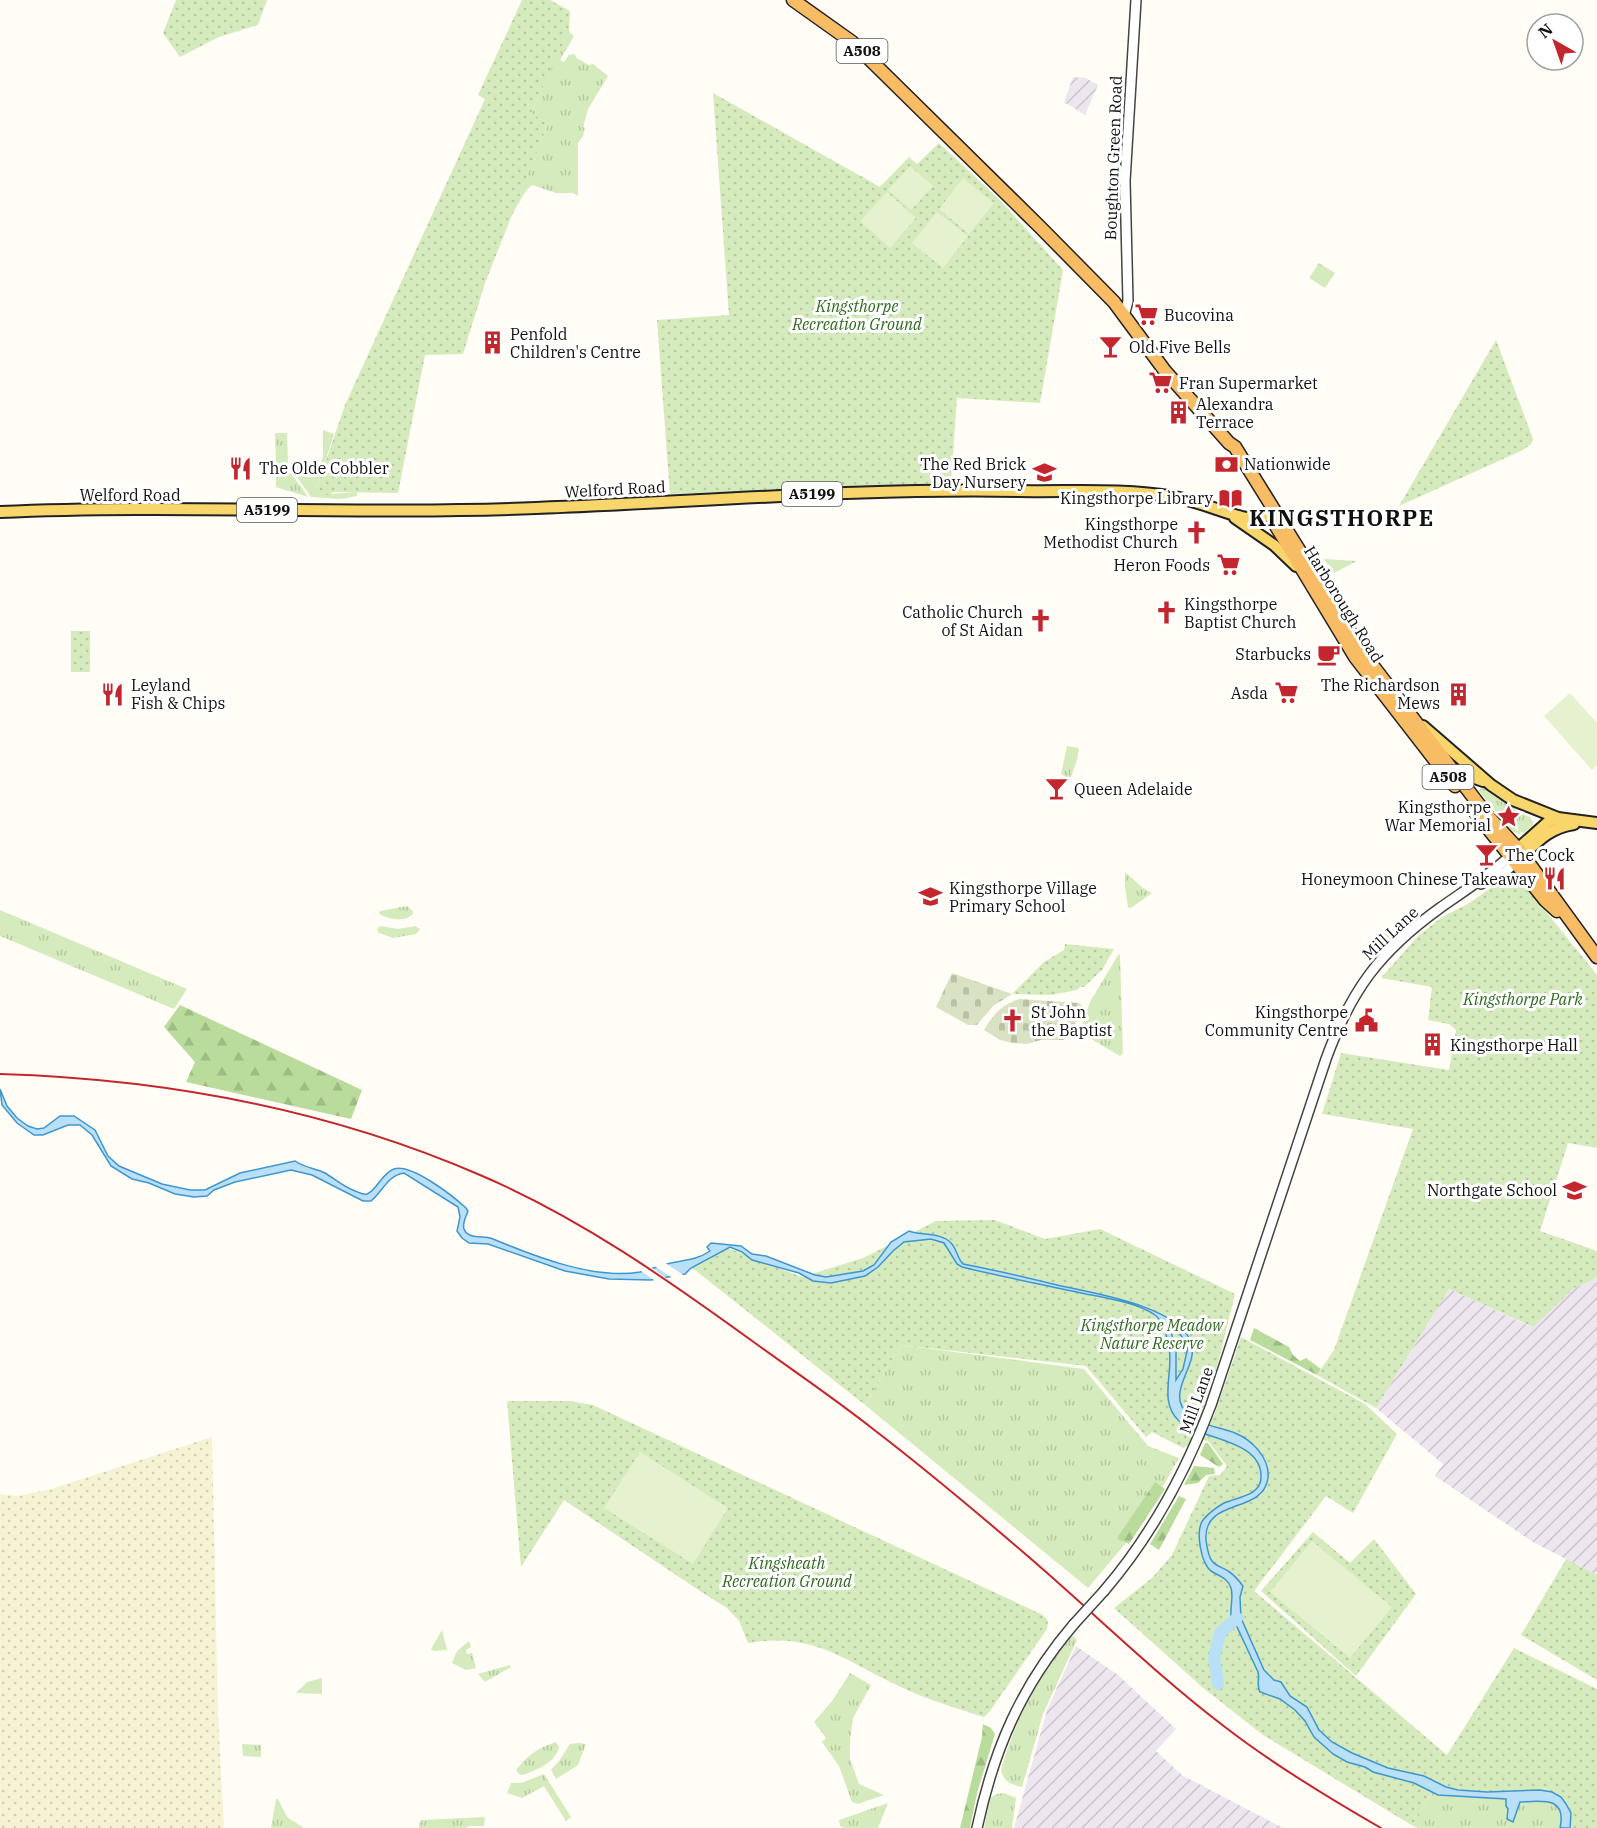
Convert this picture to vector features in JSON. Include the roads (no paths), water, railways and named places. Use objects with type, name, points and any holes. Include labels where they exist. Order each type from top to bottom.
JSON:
[{"type":"highway","name":"A508","points":[[793,0],[857,46],[1039,226],[1110,298],[1124,316]]},
{"type":"highway","name":"Harborough Road","points":[[1124,316],[1179,388],[1235,447],[1305,574],[1355,657],[1545,900],[1572,924],[1597,957]]},
{"type":"highway","name":"Harborough Road","points":[[1274,516],[1363,653],[1487,815],[1511,857]]},
{"type":"main road","name":"Welford Road","points":[[0,512],[500,509],[956,490],[1144,493],[1192,500],[1248,518],[1274,516]]},
{"type":"main road","name":"Welford Road","points":[[1228,513],[1284,553],[1305,574]]},
{"type":"main road","points":[[1418,722],[1491,785]]},
{"type":"main road","points":[[1436,762],[1491,785],[1521,804],[1558,818],[1592,823]]},
{"type":"main road","points":[[1511,857],[1548,822],[1558,818]]},
{"type":"main road","points":[[1511,857],[1556,828],[1592,823]]},
{"type":"street","name":"Boughton Green Road","points":[[1124,316],[1128,301],[1125,181],[1136,0]]},
{"type":"street","name":"Mill Lane","points":[[977,1828],[994,1762],[1014,1714],[1042,1664],[1135,1552],[1178,1483],[1197,1443],[1331,1044],[1349,1005],[1373,968],[1416,926],[1473,887],[1511,857]]},
{"type":"street","points":[[1373,968],[1379,954],[1411,924],[1503,858],[1511,857]]},
{"type":"water","points":[[0,1089],[7,1106],[17,1118],[37,1129],[44,1128],[60,1116],[74,1116],[95,1130],[108,1156],[119,1166],[162,1184],[190,1190],[205,1190],[240,1173],[295,1161],[325,1173],[358,1192],[367,1194],[390,1171],[401,1168],[432,1182],[466,1208],[468,1211],[464,1229],[469,1235],[490,1238],[545,1259],[584,1270],[622,1274],[640,1272],[700,1256],[710,1251],[707,1247],[711,1243],[741,1246],[752,1254],[766,1256],[826,1277],[863,1271],[874,1265],[891,1242],[909,1231],[947,1240],[953,1245],[963,1264],[1111,1297],[1151,1310],[1183,1329],[1191,1342],[1191,1360],[1181,1389],[1182,1407],[1200,1422],[1235,1433],[1248,1440],[1259,1451],[1266,1464],[1268,1478],[1264,1490],[1245,1503],[1214,1517],[1208,1527],[1206,1540],[1212,1561],[1230,1572],[1243,1586],[1240,1597],[1241,1618],[1264,1670],[1274,1680],[1281,1682],[1290,1696],[1307,1707],[1319,1730],[1332,1742],[1352,1753],[1388,1768],[1424,1776],[1458,1790],[1552,1792],[1561,1797],[1571,1813],[1570,1828],[1560,1828],[1560,1810],[1551,1803],[1520,1802],[1513,1822],[1507,1819],[1506,1799],[1438,1795],[1414,1783],[1347,1762],[1333,1754],[1314,1737],[1305,1721],[1295,1710],[1280,1699],[1260,1692],[1258,1672],[1233,1623],[1230,1585],[1207,1567],[1199,1539],[1203,1520],[1210,1513],[1224,1503],[1248,1495],[1257,1488],[1261,1476],[1258,1464],[1251,1454],[1241,1447],[1189,1427],[1179,1421],[1173,1413],[1168,1396],[1170,1357],[1165,1330],[1155,1315],[1148,1311],[1113,1299],[962,1267],[957,1264],[944,1243],[931,1239],[904,1242],[865,1276],[831,1283],[813,1281],[799,1273],[752,1260],[742,1252],[730,1247],[691,1268],[685,1274],[651,1280],[609,1279],[565,1271],[488,1244],[469,1243],[457,1231],[460,1217],[458,1207],[404,1173],[390,1180],[371,1201],[363,1201],[312,1175],[291,1170],[235,1182],[214,1190],[207,1196],[194,1197],[175,1194],[149,1183],[132,1179],[111,1166],[92,1135],[80,1125],[68,1125],[43,1135],[34,1135],[17,1123],[2,1105]],"holes":[[[1170,1328],[1179,1332],[1188,1347],[1183,1369],[1176,1380],[1176,1350]]]},
{"type":"waterway","points":[[1218,1684],[1214,1658],[1220,1633],[1237,1618]]},
{"type":"railway","points":[[0,1074],[62,1077],[184,1091],[305,1115],[423,1152],[480,1175],[552,1210],[656,1273],[844,1407],[967,1505],[1173,1685],[1225,1727],[1301,1780],[1381,1828]]},
{"type":"place","name":"Bucovina","points":[[1146,315]]},
{"type":"place","name":"Penfold Children's Centre","points":[[492,343]]},
{"type":"place","name":"Old Five Bells","points":[[1111,347]]},
{"type":"place","name":"Fran Supermarket","points":[[1161,383]]},
{"type":"place","name":"Alexandra Terrace","points":[[1178,413]]},
{"type":"place","name":"Nationwide","points":[[1226,464]]},
{"type":"place","name":"The Olde Cobbler","points":[[241,468]]},
{"type":"place","name":"The Red Brick Day Nursery","points":[[1044,473]]},
{"type":"place","name":"Kingsthorpe Library","points":[[1231,498]]},
{"type":"place","name":"Kingsthorpe Methodist Church","points":[[1196,533]]},
{"type":"place","name":"Heron Foods","points":[[1228,565]]},
{"type":"place","name":"Kingsthorpe Baptist Church","points":[[1166,613]]},
{"type":"place","name":"Catholic Church of St Aidan","points":[[1041,621]]},
{"type":"place","name":"Starbucks","points":[[1329,654]]},
{"type":"place","name":"Asda","points":[[1286,693]]},
{"type":"place","name":"Leyland Fish & Chips","points":[[113,694]]},
{"type":"place","name":"The Richardson Mews","points":[[1458,694]]},
{"type":"place","name":"Queen Adelaide","points":[[1056,789]]},
{"type":"place","name":"Kingsthorpe War Memorial","points":[[1509,816]]},
{"type":"place","name":"The Cock","points":[[1487,855]]},
{"type":"place","name":"Honeymoon Chinese Takeaway","points":[[1554,879]]},
{"type":"place","name":"Kingsthorpe Village Primary School","points":[[931,897]]},
{"type":"place","name":"St John the Baptist","points":[[1013,1021]]},
{"type":"place","name":"Kingsthorpe Community Centre","points":[[1366,1021]]},
{"type":"place","name":"Kingsthorpe Hall","points":[[1432,1045]]},
{"type":"place","name":"Northgate School","points":[[1575,1190]]},
{"type":"district","name":"KINGSTHORPE","points":[[1342,518]]},
{"type":"park label","name":"Kingsthorpe Recreation Ground","points":[[857,315]]},
{"type":"park label","name":"Kingsthorpe Park","points":[[1523,999]]},
{"type":"park label","name":"Kingsthorpe Meadow Nature Reserve","points":[[1152,1334]]},
{"type":"park label","name":"Kingsheath Recreation Ground","points":[[787,1572]]}]
